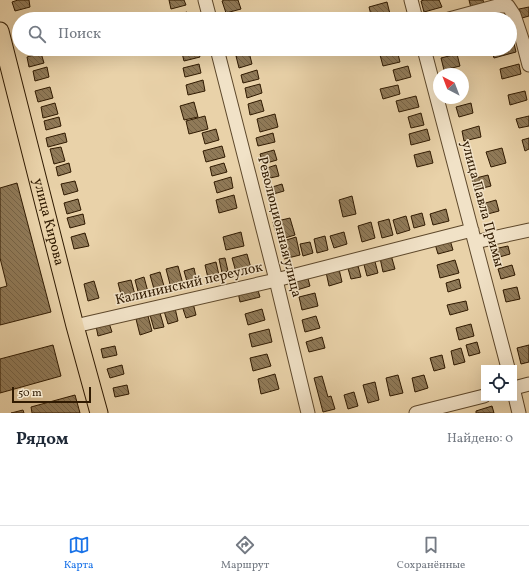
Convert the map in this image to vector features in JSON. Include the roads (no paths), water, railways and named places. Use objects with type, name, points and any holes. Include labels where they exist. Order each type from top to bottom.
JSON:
[{"type":"main road","name":"улица Кирова","points":[[0,31],[75,326],[99,413]]},
{"type":"street","points":[[205,0],[208,12]]},
{"type":"street","points":[[411,0],[414,12]]},
{"type":"street","points":[[475,12],[497,6],[508,6],[512,12]]},
{"type":"street","points":[[517,24],[529,65]]},
{"type":"street","name":"Революционная улица","points":[[219,56],[308,413]]},
{"type":"street","name":"улица Павла Примы","points":[[426,56],[507,365]]},
{"type":"street","name":"Калининский переулок","points":[[75,326],[474,236],[529,230]]},
{"type":"street","points":[[517,387],[529,384]]},
{"type":"street","points":[[416,413],[481,397]]},
{"type":"street","points":[[516,401],[519,413]]}]
